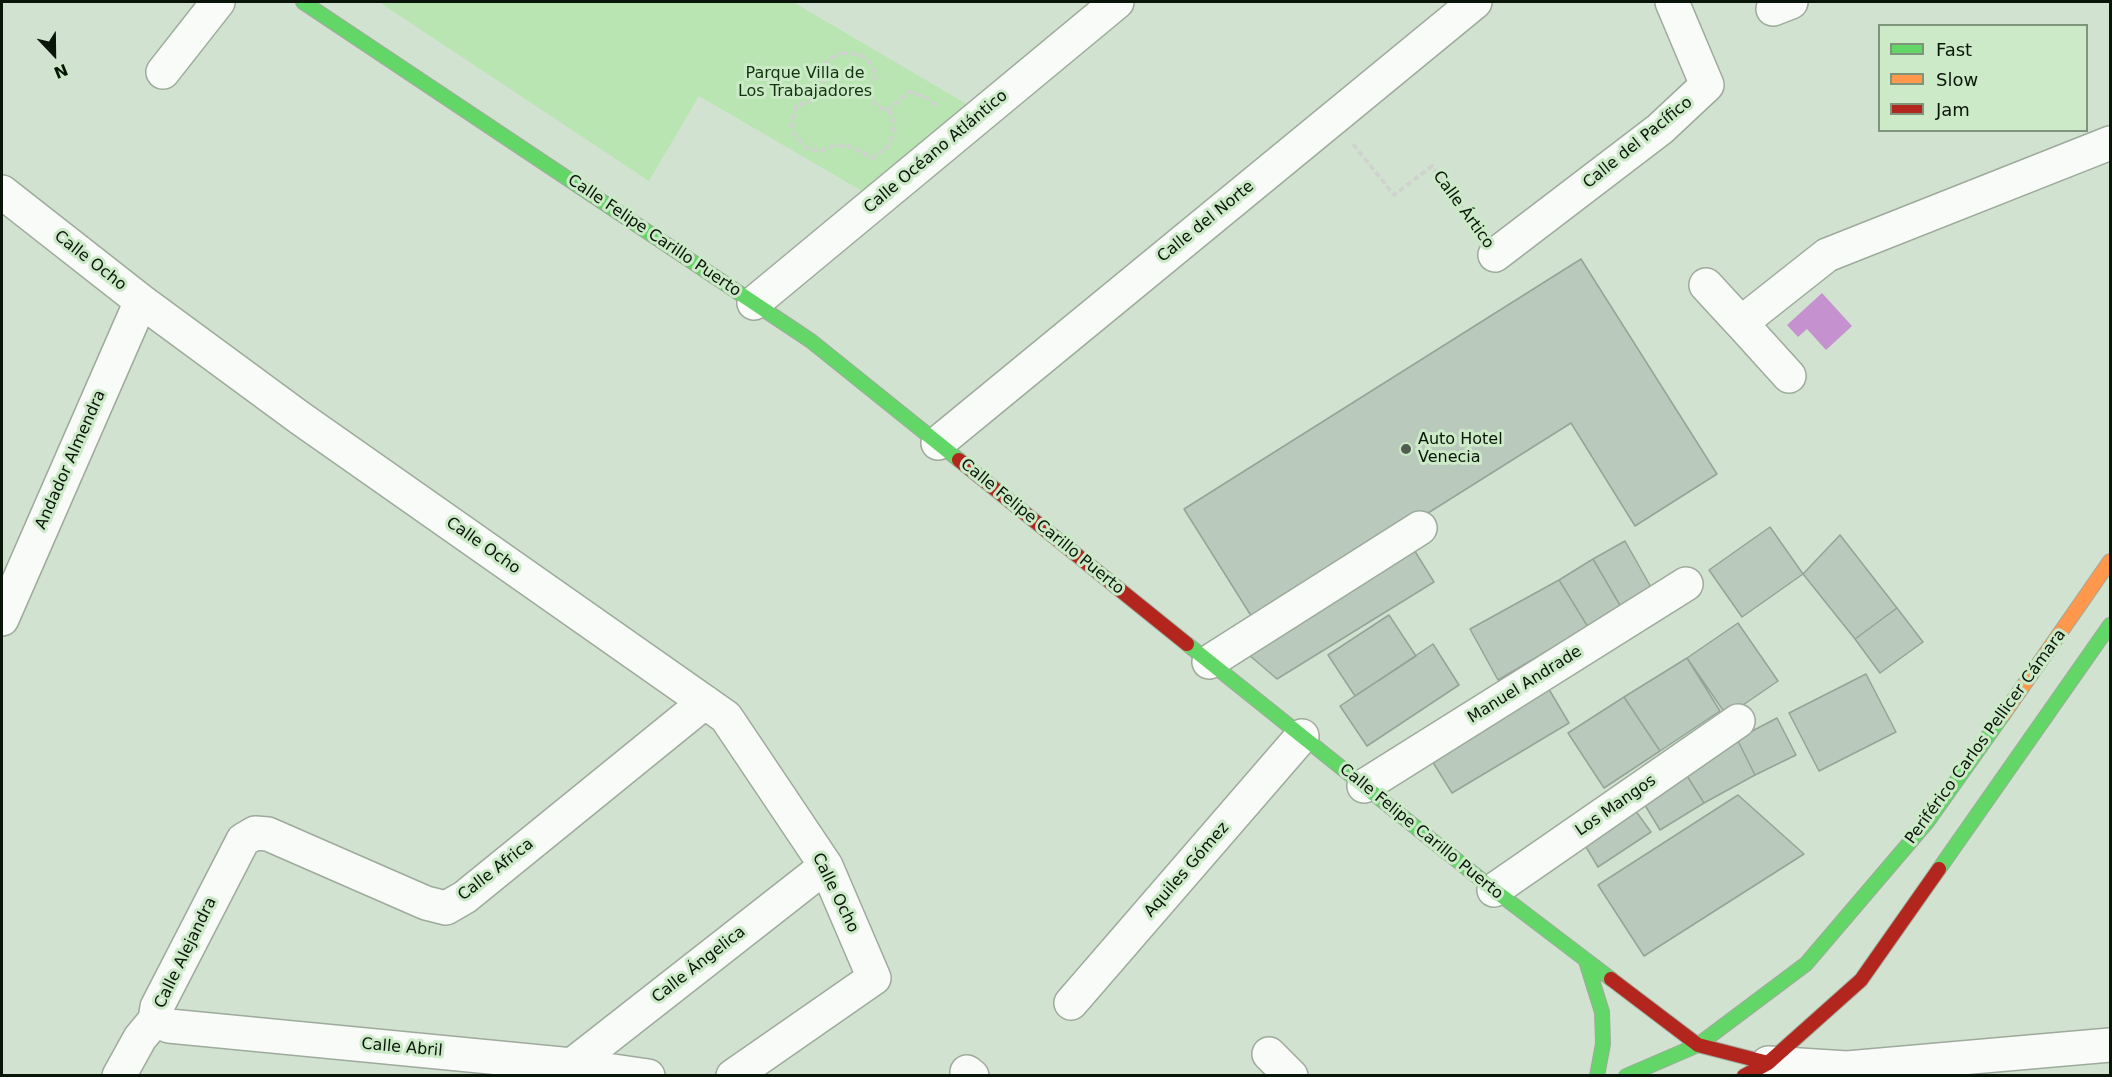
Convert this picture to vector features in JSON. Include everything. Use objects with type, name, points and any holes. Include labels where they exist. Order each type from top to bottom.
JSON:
[{"type":"street","points":[[163,72],[218,2]]},
{"type":"street","name":"Calle Felipe Carillo Puerto","points":[[303,2],[811,341],[1494,890],[1698,1045],[1756,1069]]},
{"type":"street","name":"Calle Océano Atlántico","points":[[754,303],[1117,2]]},
{"type":"street","name":"Calle del Norte","points":[[938,443],[1475,2]]},
{"type":"street","name":"Calle del Pacífico","points":[[1495,255],[1660,129],[1707,85],[1672,2]]},
{"type":"street","points":[[1741,323],[1827,255],[2110,142]]},
{"type":"street","name":"Calle Ocho","points":[[2,192],[141,301],[310,424],[726,717],[826,866],[874,978],[733,1076]]},
{"type":"street","points":[[1706,285],[1789,376]]},
{"type":"street","name":"Andador Almendra","points":[[2,619],[141,301]]},
{"type":"street","points":[[1209,662],[1420,528]]},
{"type":"street","name":"Periférico Carlos Pellicer Cámara","points":[[1626,1076],[1698,1045],[1806,964],[1929,821],[2110,561]]},
{"type":"street","name":"Manuel Andrade","points":[[1364,786],[1686,584]]},
{"type":"street","points":[[1756,1069],[1861,980],[2110,625]]},
{"type":"street","name":"Calle Africa","points":[[255,833],[268,834],[426,903],[446,908],[465,897],[705,702]]},
{"type":"street","name":"Los Mangos","points":[[1494,890],[1738,722]]},
{"type":"street","name":"Aquiles Gómez","points":[[1071,1003],[1302,736]]},
{"type":"street","name":"Calle Alejandra","points":[[118,1076],[140,1038],[155,1020],[156,1007],[243,840],[255,833]]},
{"type":"street","name":"Calle Ángelica","points":[[572,1065],[826,866]]},
{"type":"street","points":[[1587,961],[1602,1012],[1603,1044],[1597,1076]]},
{"type":"street","name":"Calle Abril","points":[[155,1020],[169,1026],[572,1065],[648,1076]]},
{"type":"street","points":[[1756,1069],[1847,1068],[2110,1045]]},
{"type":"path","points":[[842,53],[855,53],[869,60],[876,75],[870,90],[876,105],[887,111],[892,114],[895,132],[891,144],[871,158],[853,147],[835,145],[821,151],[808,149],[795,136],[791,123],[796,106],[818,97],[824,90],[825,65],[830,57],[842,53]]},
{"type":"path","points":[[887,111],[909,92],[925,97],[948,118],[951,139]]},
{"type":"path","name":"Calle Ártico","points":[[1333,118],[1394,195],[1432,166],[1495,255]]},
{"type":"green space","name":"Parque Villa de Los Trabajadores","points":[[379,2],[793,2],[975,109],[874,198],[699,96],[649,181]]},
{"type":"shaded area","points":[[1822,293],[1852,326],[1826,350],[1807,329],[1798,337],[1787,325]]},
{"type":"building","name":"Auto Hotel Venecia","points":[[1581,259],[1717,474],[1635,526],[1571,423],[1255,622],[1184,509]]},
{"type":"building","points":[[1770,527],[1803,574],[1742,617],[1709,570]]},
{"type":"building","points":[[1840,535],[1897,608],[1855,639],[1803,574]]},
{"type":"building","points":[[1408,540],[1434,582],[1277,679],[1242,649]]},
{"type":"building","points":[[1625,541],[1652,589],[1621,607],[1593,559]]},
{"type":"building","points":[[1593,559],[1621,607],[1588,627],[1559,580]]},
{"type":"building","points":[[1559,580],[1588,627],[1498,680],[1470,629]]},
{"type":"building","points":[[1897,608],[1923,642],[1880,673],[1855,639]]},
{"type":"building","points":[[1389,615],[1416,656],[1355,696],[1328,655]]},
{"type":"building","points":[[1738,623],[1778,681],[1727,716],[1687,658]]},
{"type":"building","points":[[1433,644],[1459,685],[1367,746],[1340,706]]},
{"type":"building","points":[[1687,658],[1720,711],[1660,751],[1624,697]]},
{"type":"building","points":[[1866,674],[1896,732],[1819,771],[1789,713]]},
{"type":"building","points":[[1547,686],[1569,723],[1452,793],[1429,756]]},
{"type":"building","points":[[1624,697],[1660,751],[1604,788],[1568,733]]},
{"type":"building","points":[[1777,718],[1796,755],[1755,775],[1737,739]]},
{"type":"building","points":[[1737,739],[1755,775],[1704,803],[1684,771]]},
{"type":"building","points":[[1684,771],[1704,803],[1660,830],[1640,797]]},
{"type":"building","points":[[1738,795],[1804,854],[1644,956],[1598,885]]},
{"type":"building","points":[[1632,806],[1651,832],[1598,867],[1583,842]]},
{"type":"traffic: fast","points":[[303,2],[811,341],[959,460]]},
{"type":"traffic: fast","points":[[1939,869],[2110,625]]},
{"type":"traffic: fast","points":[[1187,644],[1494,890],[1611,979]]},
{"type":"traffic: fast","points":[[1626,1076],[1698,1045],[1806,964],[1928,821],[2003,715]]},
{"type":"traffic: fast","points":[[1586,961],[1602,1012],[1603,1044],[1597,1076]]},
{"type":"traffic: slow","points":[[2003,715],[2110,561]]},
{"type":"traffic: jam","points":[[959,460],[1187,644]]},
{"type":"traffic: jam","points":[[1744,1076],[1768,1063],[1861,980],[1939,869]]},
{"type":"traffic: jam","points":[[1611,979],[1698,1045],[1768,1063]]},
{"type":"place","name":"Auto Hotel Venecia","points":[[1406,449]]}]
